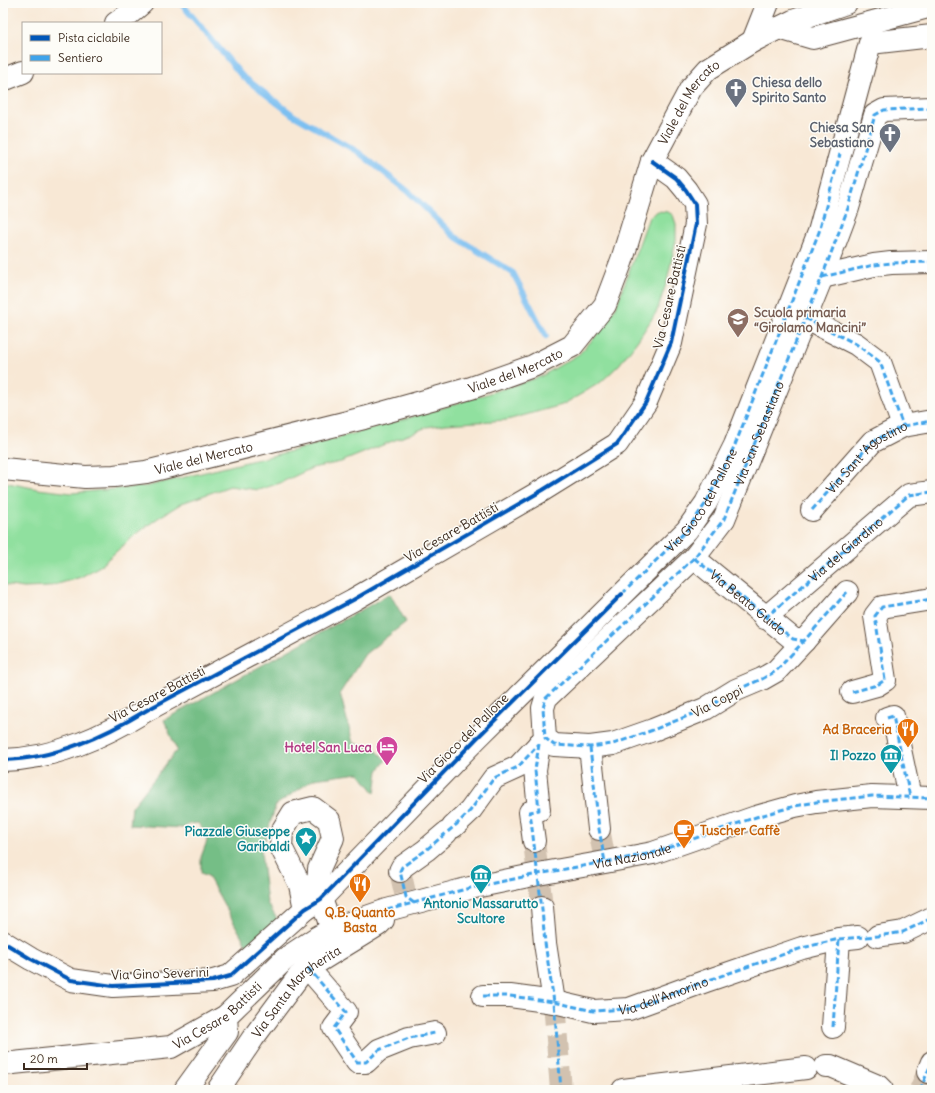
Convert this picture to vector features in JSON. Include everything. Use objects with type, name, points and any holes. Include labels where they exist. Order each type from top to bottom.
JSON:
[{"type":"street","points":[[117,22],[142,3]]},
{"type":"street","points":[[753,41],[768,3]]},
{"type":"street","name":"Viale del Mercato","points":[[3,469],[85,477],[114,476],[146,472],[364,418],[471,388],[533,366],[572,346],[605,305],[622,260],[652,161],[691,88],[708,69],[753,41],[793,21],[846,3]]},
{"type":"street","points":[[779,28],[813,38],[932,6]]},
{"type":"street","name":"Via Gioco del Pallone","points":[[313,904],[476,739],[687,530],[706,503],[735,445],[819,232],[870,44],[932,36]]},
{"type":"street","points":[[3,80],[22,72]]},
{"type":"street","name":"Via San Sebastiano","points":[[534,841],[530,812],[540,810],[535,770],[546,742],[543,708],[546,698],[694,558],[724,519],[822,277],[848,208],[875,115],[884,110],[932,108]]},
{"type":"street","name":"Via Cesare Battisti","points":[[3,760],[44,755],[90,740],[122,726],[147,710],[353,600],[543,490],[617,444],[646,402],[671,343],[696,224],[695,204],[686,190],[676,178],[652,161]]},
{"type":"street","points":[[822,277],[891,263],[932,262]]},
{"type":"street","points":[[805,318],[856,344],[880,362],[903,426]]},
{"type":"street","name":"Via Sant 'Agostino","points":[[812,510],[872,442],[903,426],[932,421]]},
{"type":"street","name":"Via del Giardino","points":[[765,618],[909,495],[932,492]]},
{"type":"street","name":"Via Beato Guido","points":[[694,558],[793,640],[804,641]]},
{"type":"street","name":"Via Coppi","points":[[546,742],[590,747],[613,744],[705,709],[736,690],[762,679],[776,671],[847,592]]},
{"type":"street","points":[[852,692],[877,685],[885,680],[875,616],[882,607],[932,599]]},
{"type":"street","points":[[887,718],[893,716],[910,797]]},
{"type":"street","points":[[400,871],[402,866],[426,850],[470,811],[494,778],[518,767],[546,742]]},
{"type":"street","points":[[590,747],[599,829]]},
{"type":"street","name":"Via Nazionale","points":[[325,933],[410,900],[604,859],[653,853],[756,817],[795,806],[816,802],[872,796],[932,798]]},
{"type":"street","points":[[313,904],[325,933]]},
{"type":"street","name":"Via Gino Severini","points":[[3,942],[71,980],[113,986],[205,982],[230,976],[313,904]]},
{"type":"street","points":[[542,907],[545,943],[554,1002]]},
{"type":"street","name":"Via Santa Margherita","points":[[218,1090],[253,1038],[299,976],[308,968],[378,924],[388,914],[387,910]]},
{"type":"street","name":"Via dell'Amorino","points":[[483,996],[510,996],[554,1002],[593,1011],[629,1009],[706,980],[802,948],[858,937],[903,932],[932,918]]},
{"type":"street","name":"Via Cesare Battisti","points":[[3,1064],[171,1047],[226,1016],[285,959],[325,933]]},
{"type":"street","points":[[833,1027],[858,937]]},
{"type":"street","points":[[308,968],[346,1012],[334,1028],[357,1062],[366,1062],[379,1050],[409,1038],[435,1033]]},
{"type":"street","points":[[185,1090],[227,1032],[226,1016]]},
{"type":"street","points":[[623,1090],[831,1066],[878,1086],[882,1090]]},
{"type":"green space","points":[[658,211],[668,212],[673,215],[676,224],[676,239],[667,281],[657,311],[619,365],[601,382],[562,405],[507,420],[446,424],[427,427],[341,462],[312,468],[280,483],[258,490],[230,486],[182,503],[136,534],[100,566],[81,577],[48,587],[24,588],[3,585],[3,482],[38,489],[72,493],[148,486],[296,450],[436,410],[540,377],[579,354],[597,335],[616,307],[649,217]]},
{"type":"green space","points":[[390,594],[406,622],[365,654],[340,693],[353,743],[376,750],[386,760],[378,771],[375,793],[359,773],[314,779],[276,805],[261,852],[267,903],[279,922],[247,946],[208,876],[201,873],[201,857],[207,841],[205,832],[198,823],[189,824],[183,828],[130,825],[132,807],[177,750],[164,720]]},
{"type":"waterway","points":[[181,3],[242,76],[293,115],[358,152],[409,192],[454,236],[513,273],[546,336]]},
{"type":"tunnel","points":[[599,829],[604,855]]},
{"type":"tunnel","points":[[534,841],[537,867]]},
{"type":"tunnel","points":[[400,871],[406,897]]},
{"type":"tunnel","points":[[539,881],[542,907]]},
{"type":"tunnel","points":[[554,1002],[561,1090]]},
{"type":"tunnel","points":[[920,1090],[928,1072]]},
{"type":"marked path","points":[[847,592],[776,671],[762,679],[736,690],[705,709],[613,744],[590,747],[554,745],[545,738],[543,708],[546,698],[694,558],[724,519],[822,277],[848,208],[875,115],[884,110],[932,108]]},
{"type":"marked path","points":[[622,594],[687,530],[706,503],[735,445],[819,232],[840,154]]},
{"type":"marked path","points":[[822,277],[874,265],[932,262]]},
{"type":"marked path","points":[[805,318],[856,344],[880,362],[903,426]]},
{"type":"marked path","points":[[812,510],[872,442],[903,426],[932,421]]},
{"type":"marked path","points":[[765,618],[909,495],[932,492]]},
{"type":"marked path","points":[[694,558],[793,639],[804,641]]},
{"type":"marked path","points":[[852,692],[877,685],[885,680],[875,616],[882,607],[932,599]]},
{"type":"marked path","points":[[887,718],[893,716],[910,797]]},
{"type":"marked path","points":[[539,744],[535,770],[539,810],[530,812],[545,943],[554,1002],[561,1090]]},
{"type":"marked path","points":[[414,903],[406,897],[400,871],[402,867],[426,850],[457,824],[470,811],[494,778],[518,767],[539,744]]},
{"type":"marked path","points":[[590,747],[599,829],[605,862]]},
{"type":"marked path","points":[[387,910],[470,888],[653,853],[756,817],[795,806],[816,802],[872,796],[932,798]]},
{"type":"marked path","points":[[483,996],[510,996],[554,1002],[593,1011],[629,1009],[802,948],[839,939],[878,936],[903,932],[932,918]]},
{"type":"marked path","points":[[833,1027],[839,939]]},
{"type":"marked path","points":[[308,968],[346,1012],[334,1028],[357,1062],[366,1062],[379,1050],[409,1038],[435,1033]]},
{"type":"marked path","points":[[920,1090],[932,1062]]},
{"type":"cycle path","points":[[3,760],[22,759],[60,751],[114,729],[353,600],[543,490],[617,444],[646,402],[671,343],[696,224],[695,204],[686,190],[676,178],[652,161]]},
{"type":"cycle path","points":[[3,942],[71,980],[113,986],[213,981],[230,976],[305,909],[321,899],[476,739],[622,594]]},
{"type":"place","name":"Chiesa dello Spirito Santo","points":[[736,108]]},
{"type":"place","name":"Chiesa San Sebastiano","points":[[890,154]]},
{"type":"place","name":"Scuola primaria “Girolamo Mancini”","points":[[738,338]]},
{"type":"place","name":"Ad Braceria","points":[[908,748]]},
{"type":"place","name":"Hotel San Luca","points":[[387,766]]},
{"type":"place","name":"Il Pozzo","points":[[891,774]]},
{"type":"place","name":"Tuscher Caffè","points":[[684,850]]},
{"type":"place","name":"Piazzale Giuseppe Garibaldi","points":[[306,858]]},
{"type":"place","name":"Antonio Massarutto Scultore","points":[[481,894]]},
{"type":"place","name":"Q.B. Quanto Basta","points":[[360,904]]}]
